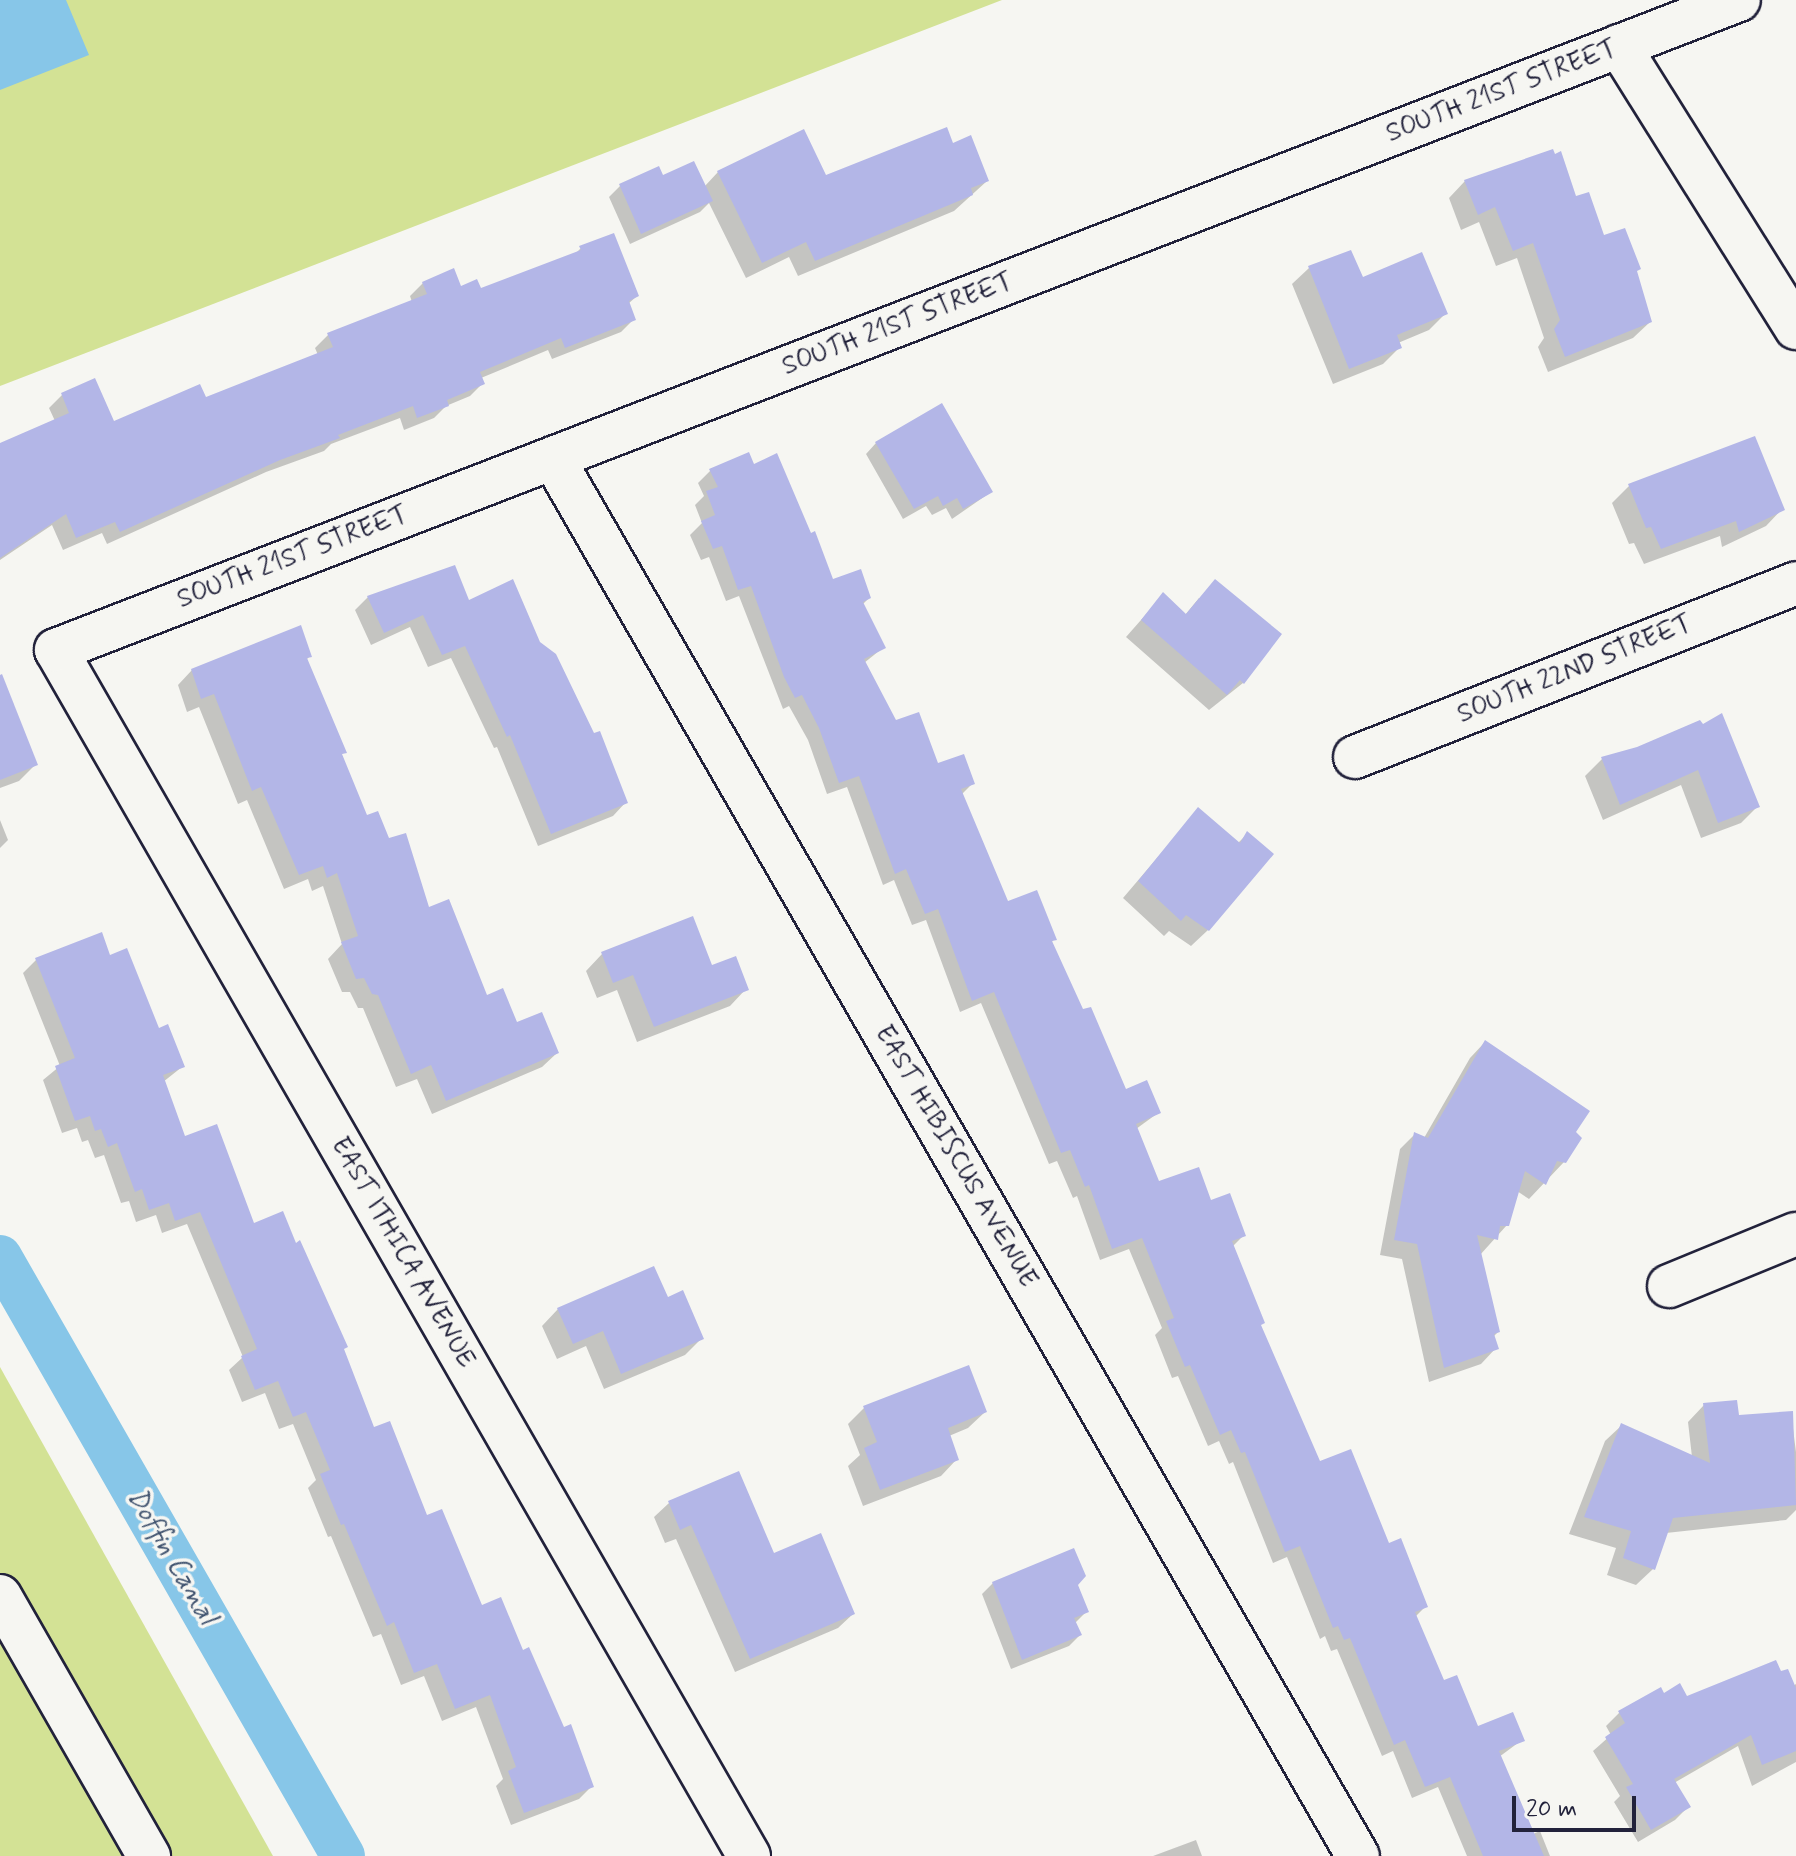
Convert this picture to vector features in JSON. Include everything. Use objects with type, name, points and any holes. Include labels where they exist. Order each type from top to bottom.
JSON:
[{"type":"street","name":"SOUTH 21ST STREET","points":[[56,650],[1739,0]]},
{"type":"street","points":[[1619,46],[1796,328]]},
{"type":"street","name":"EAST HIBISCUS AVENUE","points":[[553,458],[1358,1856]]},
{"type":"street","name":"SOUTH 22ND STREET","points":[[1355,757],[1796,583]]},
{"type":"street","name":"EAST ITHICA AVENUE","points":[[56,650],[749,1856]]},
{"type":"street","points":[[1669,1286],[1796,1234]]},
{"type":"street","points":[[0,1596],[149,1856]]},
{"type":"green space","points":[[0,0],[1002,0],[0,386]]},
{"type":"green space","points":[[0,1367],[273,1856],[0,1856]]},
{"type":"water","points":[[0,0],[66,0],[89,55],[0,90]]},
{"type":"building","points":[[947,127],[953,143],[971,135],[989,181],[971,188],[973,195],[815,261],[806,242],[762,263],[717,171],[804,129],[826,175]]},
{"type":"building","points":[[1553,149],[1555,154],[1561,151],[1576,196],[1589,192],[1604,235],[1625,228],[1641,269],[1637,271],[1652,322],[1565,357],[1554,329],[1560,320],[1533,243],[1513,251],[1495,207],[1478,215],[1464,180]]},
{"type":"building","points":[[694,161],[713,201],[641,234],[619,184],[659,166],[663,175]]},
{"type":"building","points":[[614,233],[639,296],[629,301],[636,320],[565,348],[561,338],[480,372],[485,384],[447,400],[449,406],[417,418],[413,406],[338,435],[340,438],[280,460],[120,532],[115,522],[76,538],[66,514],[0,558],[0,443],[69,413],[61,393],[95,378],[114,421],[200,384],[206,397],[333,347],[327,333],[427,294],[422,282],[454,268],[461,286],[477,279],[481,288],[581,250],[579,246]]},
{"type":"building","points":[[1351,250],[1363,277],[1422,252],[1448,314],[1397,335],[1402,348],[1349,369],[1308,266]]},
{"type":"building","points":[[942,403],[993,492],[963,509],[957,498],[943,506],[938,496],[914,509],[875,442]]},
{"type":"building","points":[[1755,436],[1785,510],[1739,532],[1736,521],[1661,549],[1651,527],[1646,528],[1628,484]]},
{"type":"building","points":[[749,452],[754,464],[777,453],[811,533],[815,531],[833,579],[861,569],[871,598],[863,602],[886,648],[864,659],[896,720],[919,712],[938,763],[964,754],[975,784],[961,789],[1008,901],[1037,890],[1057,940],[1052,941],[1083,1009],[1091,1007],[1126,1089],[1147,1080],[1161,1113],[1136,1124],[1159,1181],[1199,1167],[1211,1200],[1230,1193],[1246,1236],[1232,1241],[1265,1323],[1261,1325],[1320,1461],[1351,1449],[1389,1543],[1401,1538],[1428,1607],[1415,1612],[1444,1680],[1457,1675],[1478,1726],[1513,1712],[1525,1741],[1499,1751],[1544,1856],[1483,1856],[1450,1777],[1425,1787],[1405,1740],[1394,1745],[1350,1638],[1344,1640],[1338,1626],[1333,1628],[1300,1546],[1285,1552],[1245,1452],[1241,1453],[1231,1430],[1220,1435],[1190,1365],[1185,1367],[1166,1321],[1174,1318],[1142,1238],[1112,1249],[1089,1185],[1085,1187],[1070,1150],[1061,1153],[994,992],[972,1001],[938,909],[925,914],[906,869],[895,874],[859,776],[839,783],[819,728],[802,695],[795,698],[784,677],[751,586],[738,590],[722,546],[713,549],[701,521],[715,515],[706,491],[718,487],[709,469]]},
{"type":"building","points":[[455,565],[469,600],[513,579],[540,642],[556,654],[594,733],[600,731],[628,803],[551,834],[510,735],[507,737],[465,646],[442,655],[423,615],[384,633],[367,596]]},
{"type":"building","points":[[1215,579],[1282,634],[1244,684],[1240,680],[1227,695],[1141,620],[1163,592],[1186,614]]},
{"type":"building","points":[[301,625],[312,657],[307,658],[347,753],[342,754],[367,815],[378,811],[389,838],[406,833],[429,907],[449,899],[487,995],[503,988],[517,1022],[542,1012],[559,1053],[446,1101],[431,1065],[411,1074],[378,995],[372,994],[364,978],[356,979],[341,942],[358,936],[337,873],[327,878],[323,866],[299,875],[261,787],[252,791],[214,694],[201,699],[191,669]]},
{"type":"building","points":[[0,675],[38,765],[0,780]]},
{"type":"building","points":[[1722,713],[1760,807],[1718,823],[1698,770],[1620,805],[1601,757],[1637,747],[1700,720],[1703,724]]},
{"type":"building","points":[[1198,807],[1240,843],[1247,831],[1274,854],[1209,931],[1186,915],[1181,921],[1138,881]]},
{"type":"building","points":[[693,916],[712,965],[736,956],[749,990],[654,1027],[633,975],[613,983],[601,952]]},
{"type":"building","points":[[102,932],[110,955],[127,948],[159,1028],[168,1024],[185,1067],[163,1075],[185,1136],[217,1124],[254,1223],[283,1211],[296,1243],[300,1240],[348,1347],[344,1349],[374,1427],[390,1421],[427,1515],[442,1509],[482,1605],[501,1597],[523,1650],[529,1647],[564,1727],[571,1724],[594,1787],[524,1813],[508,1771],[516,1767],[490,1695],[455,1709],[437,1664],[414,1673],[394,1622],[387,1626],[344,1524],[341,1525],[320,1474],[330,1470],[306,1412],[293,1417],[278,1381],[255,1390],[241,1356],[257,1349],[200,1212],[175,1221],[169,1203],[149,1210],[142,1189],[135,1192],[117,1143],[108,1147],[101,1129],[95,1131],[90,1116],[75,1121],[55,1066],[75,1058],[35,958]]},
{"type":"building","points":[[1485,1040],[1590,1111],[1576,1132],[1582,1138],[1566,1163],[1557,1161],[1546,1185],[1525,1171],[1509,1226],[1500,1226],[1498,1240],[1477,1235],[1500,1332],[1494,1334],[1499,1349],[1444,1368],[1417,1244],[1394,1240],[1414,1132],[1428,1138]]},
{"type":"building","points":[[654,1266],[668,1297],[683,1290],[704,1339],[621,1374],[603,1331],[573,1344],[557,1308]]},
{"type":"building","points":[[969,1365],[987,1412],[948,1428],[959,1460],[880,1490],[864,1448],[877,1442],[863,1406]]},
{"type":"building","points":[[1737,1400],[1739,1415],[1793,1411],[1796,1505],[1673,1518],[1655,1570],[1623,1558],[1631,1531],[1584,1517],[1621,1423],[1710,1463],[1703,1403]]},
{"type":"building","points":[[739,1471],[774,1553],[821,1533],[855,1614],[750,1659],[691,1525],[680,1530],[668,1501]]},
{"type":"building","points":[[1074,1548],[1086,1576],[1078,1585],[1089,1612],[1074,1618],[1082,1635],[1022,1660],[992,1582]]},
{"type":"building","points":[[1776,1660],[1781,1671],[1788,1669],[1796,1688],[1796,1751],[1762,1765],[1751,1735],[1674,1779],[1691,1807],[1651,1830],[1626,1787],[1633,1784],[1605,1737],[1625,1723],[1618,1711],[1661,1687],[1664,1693],[1680,1683],[1687,1696]]},
{"type":"waterway","name":"Doffin Canal","points":[[0,1257],[343,1856]]}]
